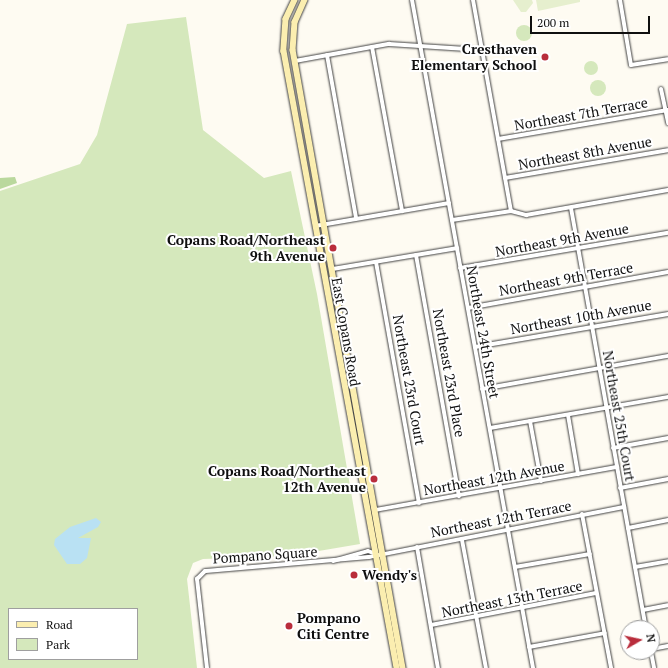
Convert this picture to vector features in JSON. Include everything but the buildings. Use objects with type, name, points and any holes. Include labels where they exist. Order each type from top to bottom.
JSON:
[{"type":"main road","name":"East Copans Road","points":[[294,0],[286,19],[284,52],[397,668]]},
{"type":"main road","name":"East Copans Road","points":[[305,0],[292,33],[295,61],[375,510],[384,553],[403,668]]},
{"type":"street","name":"Northeast 24th Street","points":[[412,0],[533,668]]},
{"type":"street","points":[[473,0],[511,211]]},
{"type":"street","points":[[620,0],[631,65],[668,59]]},
{"type":"street","points":[[295,61],[372,47],[420,44],[482,50]]},
{"type":"street","points":[[372,47],[402,211]]},
{"type":"street","points":[[327,55],[356,218]]},
{"type":"street","points":[[661,89],[667,110],[668,123]]},
{"type":"street","name":"Northeast 7th Terrace","points":[[498,139],[667,110]]},
{"type":"street","name":"Northeast 8th Avenue","points":[[505,178],[668,150]]},
{"type":"street","points":[[452,220],[511,211],[526,215],[668,190]]},
{"type":"street","points":[[315,226],[449,203]]},
{"type":"street","name":"Northeast 25th Court","points":[[571,208],[645,620]]},
{"type":"street","name":"Northeast 9th Avenue","points":[[460,268],[668,233]]},
{"type":"street","points":[[333,269],[457,248]]},
{"type":"street","name":"Northeast 23rd Place","points":[[416,255],[459,496]]},
{"type":"street","name":"Northeast 23rd Court","points":[[376,262],[419,503]]},
{"type":"street","name":"Northeast 9th Terrace","points":[[468,308],[668,272]]},
{"type":"street","name":"Northeast 10th Avenue","points":[[475,348],[592,326],[668,314]]},
{"type":"street","points":[[482,389],[668,356]]},
{"type":"street","points":[[490,428],[668,397]]},
{"type":"street","points":[[568,415],[578,474]]},
{"type":"street","points":[[530,421],[540,481]]},
{"type":"street","points":[[613,448],[668,438]]},
{"type":"street","name":"Northeast 12th Avenue","points":[[375,510],[617,467]]},
{"type":"street","points":[[620,488],[668,479]]},
{"type":"street","name":"Northeast 12th Terrace","points":[[384,553],[462,540],[582,514],[624,507]]},
{"type":"street","points":[[582,514],[611,668]]},
{"type":"street","points":[[628,528],[668,520]]},
{"type":"street","points":[[462,540],[486,668]]},
{"type":"street","points":[[417,547],[432,625],[438,668]]},
{"type":"street","name":"Pompano Square","points":[[207,668],[197,579],[200,574],[332,561],[368,551],[376,554],[384,553]]},
{"type":"street","points":[[515,567],[590,554]]},
{"type":"street","points":[[635,567],[668,561]]},
{"type":"street","name":"Northeast 13th Terrace","points":[[432,625],[596,593]]},
{"type":"street","points":[[643,610],[668,605]]},
{"type":"street","points":[[529,647],[604,634]]},
{"type":"green space","points":[[513,0],[532,0],[533,3],[526,12],[521,12]]},
{"type":"green space","points":[[536,0],[580,0],[580,2],[538,11]]},
{"type":"green space","points":[[186,17],[203,130],[264,178],[291,171],[317,294],[360,544],[289,556],[203,559],[193,563],[187,579],[197,668],[0,668],[0,191],[80,164],[97,135],[127,24]]},
{"type":"green space","points":[[524,25],[530,27],[532,33],[530,39],[524,41],[518,39],[516,33],[518,27]]},
{"type":"green space","points":[[588,61],[594,61],[598,65],[598,71],[594,75],[588,75],[584,71],[584,65]]},
{"type":"green space","points":[[595,80],[601,80],[606,85],[604,94],[601,96],[595,96],[590,91],[590,85]]},
{"type":"green space","points":[[15,177],[17,183],[0,189],[0,178]]},
{"type":"water","points":[[96,518],[101,522],[98,527],[78,538],[91,538],[87,558],[80,564],[67,564],[54,545],[55,539],[70,527]]},
{"type":"place","name":"Cresthaven Elementary School","points":[[545,57]]},
{"type":"place","name":"Copans Road/Northeast 9th Avenue","points":[[333,248]]},
{"type":"place","name":"Copans Road/Northeast 12th Avenue","points":[[374,479]]},
{"type":"place","name":"Wendy's","points":[[354,575]]},
{"type":"place","name":"Pompano Citi Centre","points":[[289,626]]}]
